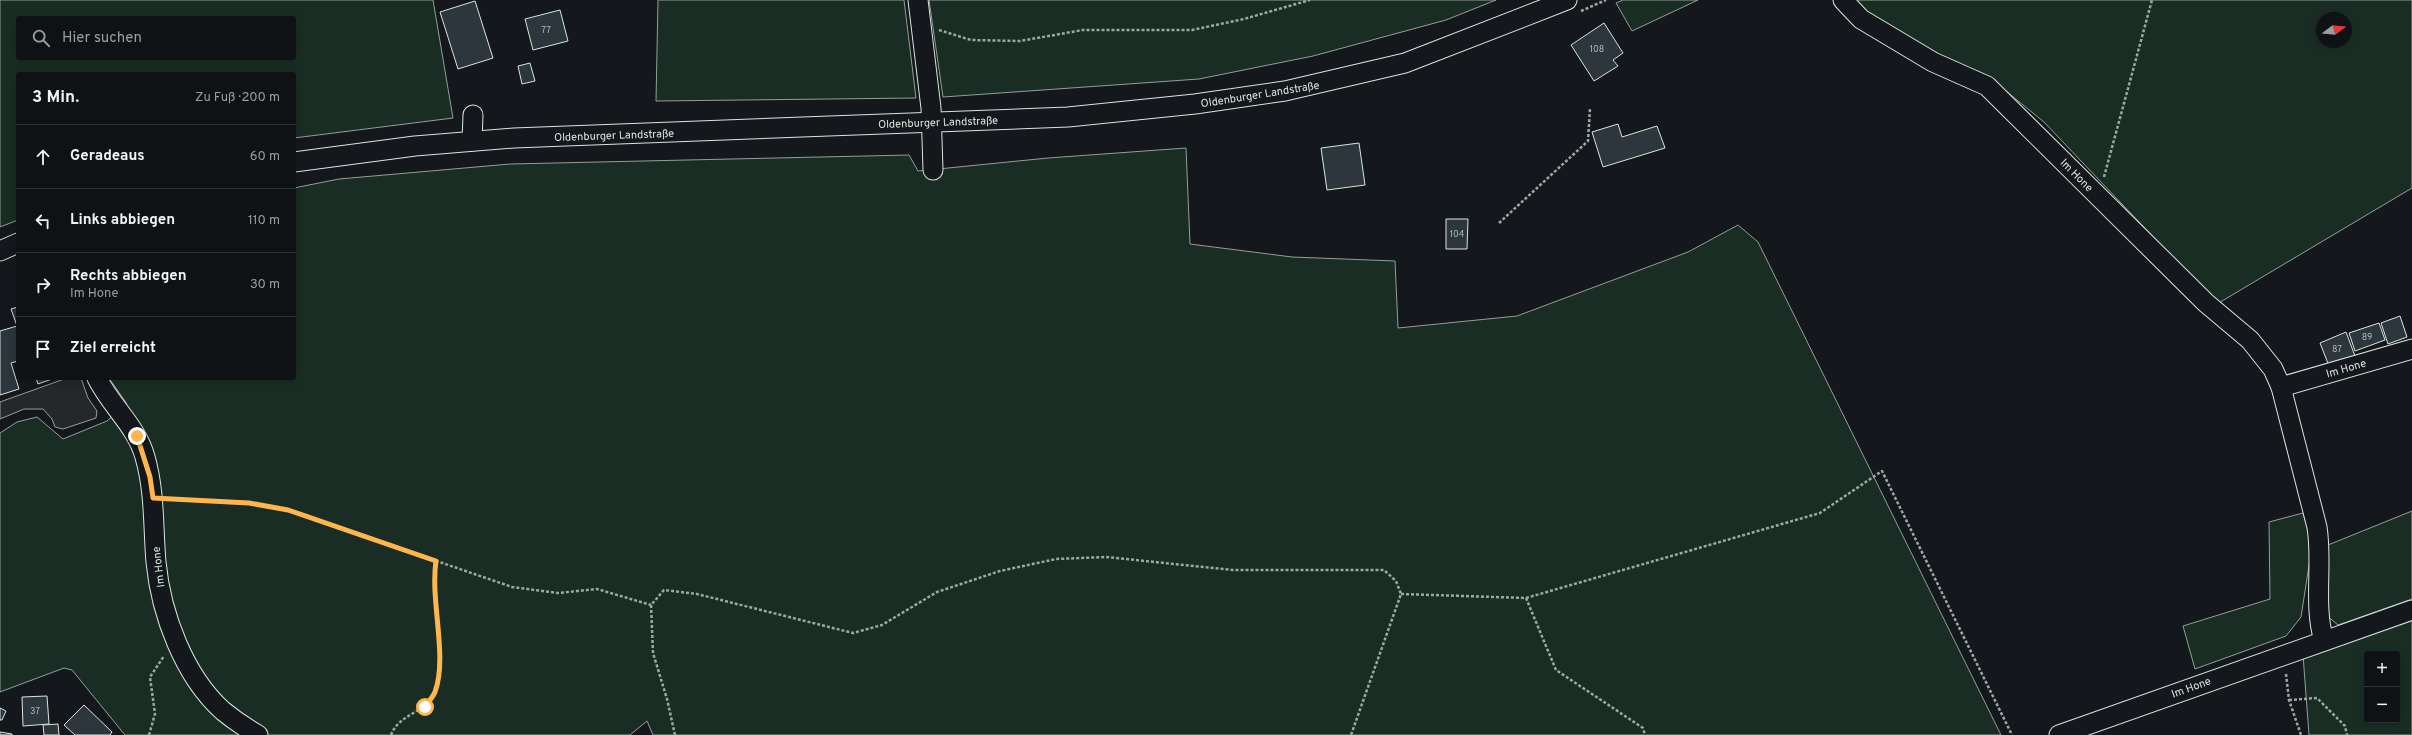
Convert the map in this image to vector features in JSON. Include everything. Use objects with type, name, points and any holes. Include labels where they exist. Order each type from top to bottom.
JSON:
[{"type":"street","points":[[918,0],[932,123],[933,170]]},
{"type":"street","name":"Oldenburger Landstraße","points":[[296,162],[415,146],[472,141],[1076,116],[1195,104],[1285,91],[1405,63],[1567,0]]},
{"type":"street","name":"Im Hone","points":[[1843,0],[1862,19],[1933,62],[1987,86],[2206,302],[2250,340],[2273,369],[2281,387],[2317,527],[2320,548],[2319,624],[2324,641]]},
{"type":"street","points":[[472,141],[473,115]]},
{"type":"street","points":[[0,251],[16,244]]},
{"type":"street","name":"Im Hone","points":[[2281,387],[2412,349]]},
{"type":"street","name":"Im Hone","points":[[98,380],[104,392],[137,436],[147,463],[153,498],[159,584],[172,632],[190,670],[223,710],[258,735]]},
{"type":"street","name":"Im Hone","points":[[2059,735],[2284,654],[2412,610]]},
{"type":"path","points":[[922,25],[971,40],[1020,41],[1083,30],[1192,30],[1244,19],[1310,0]]},
{"type":"path","points":[[2099,196],[2152,0]]},
{"type":"path","points":[[1499,224],[1588,141],[1590,108]]},
{"type":"path","points":[[1401,594],[1526,598],[1820,513],[1882,471],[2012,735]]},
{"type":"path","points":[[153,498],[249,503],[288,510],[436,561],[454,565],[512,587],[558,593],[597,589],[651,604]]},
{"type":"path","points":[[675,735],[668,699],[653,654],[651,604],[664,590],[696,594],[853,633],[882,625],[937,592],[1000,571],[1056,559],[1106,558],[1233,570],[1384,570],[1396,580],[1401,594],[1351,735]]},
{"type":"path","points":[[391,735],[401,721],[425,707],[435,693],[440,669],[434,592],[436,561]]},
{"type":"path","points":[[1526,598],[1556,670],[1644,728],[1645,735]]},
{"type":"path","points":[[149,735],[155,714],[150,677],[176,640]]},
{"type":"path","points":[[2284,654],[2289,700],[2301,735]]},
{"type":"path","points":[[2289,700],[2317,698],[2345,726],[2347,735]]},
{"type":"green space","points":[[0,0],[433,0],[453,118],[296,138],[296,72],[16,72],[16,221],[0,227]]},
{"type":"green space","points":[[658,0],[904,0],[916,98],[656,101]]},
{"type":"green space","points":[[929,0],[1496,0],[1446,20],[1313,56],[1199,79],[943,97]]},
{"type":"green space","points":[[1623,0],[1698,0],[1632,31],[1616,3]]},
{"type":"green space","points":[[1849,0],[2412,0],[2412,188],[2217,304],[2044,122],[1991,79],[1936,56]]},
{"type":"green space","points":[[1186,148],[1190,244],[1292,257],[1395,261],[1398,328],[1517,316],[1688,252],[1738,225],[1758,242],[2001,735],[653,735],[647,721],[630,735],[125,735],[72,670],[64,668],[0,692],[0,433],[17,422],[37,417],[63,439],[107,421],[127,404],[110,380],[296,380],[296,188],[339,179],[510,164],[909,155],[918,171],[1048,158]]},
{"type":"green space","points":[[2412,511],[2412,599],[2338,625],[2326,615],[2328,545]]},
{"type":"green space","points":[[2303,513],[2312,546],[2301,617],[2286,636],[2195,669],[2183,626],[2270,599],[2269,522]]},
{"type":"green space","points":[[2412,617],[2412,735],[2309,735],[2303,655]]},
{"type":"shaded area","points":[[61,380],[82,380],[88,398],[97,411],[96,418],[63,429],[55,427],[52,419],[43,409],[24,409],[0,419],[0,402]]},
{"type":"building","points":[[475,1],[493,58],[458,69],[440,12]]},
{"type":"building","points":[[560,10],[568,41],[533,50],[525,19]]},
{"type":"building","points":[[1604,23],[1623,53],[1613,60],[1618,66],[1594,81],[1571,45]]},
{"type":"building","points":[[530,63],[535,81],[522,84],[518,66]]},
{"type":"building","points":[[1618,124],[1622,137],[1657,126],[1665,148],[1603,167],[1592,132]]},
{"type":"building","points":[[1359,143],[1365,185],[1327,190],[1321,148]]},
{"type":"building","points":[[1446,219],[1468,219],[1467,249],[1446,249]]},
{"type":"building","points":[[16,308],[16,323],[11,309]]},
{"type":"building","points":[[2400,316],[2407,337],[2388,344],[2381,323]]},
{"type":"building","points":[[2379,323],[2385,340],[2355,351],[2349,333]]},
{"type":"building","points":[[16,326],[16,362],[11,363],[19,389],[0,395],[0,331]]},
{"type":"building","points":[[2346,332],[2355,356],[2329,366],[2320,343]]},
{"type":"building","points":[[37,380],[49,380],[38,384]]},
{"type":"building","points":[[47,696],[49,724],[23,726],[22,697]]},
{"type":"building","points":[[84,705],[112,732],[110,735],[75,735],[64,725]]},
{"type":"building","points":[[0,708],[6,711],[2,720],[0,720]]},
{"type":"building","points":[[58,724],[59,735],[44,735],[43,725]]},
{"type":"building","points":[[0,732],[12,734],[12,735],[0,735]]},
{"type":"route","points":[[137,436],[145,456],[153,498],[249,503],[288,510],[436,561],[434,605],[439,645],[440,669],[435,693],[425,707]]}]
